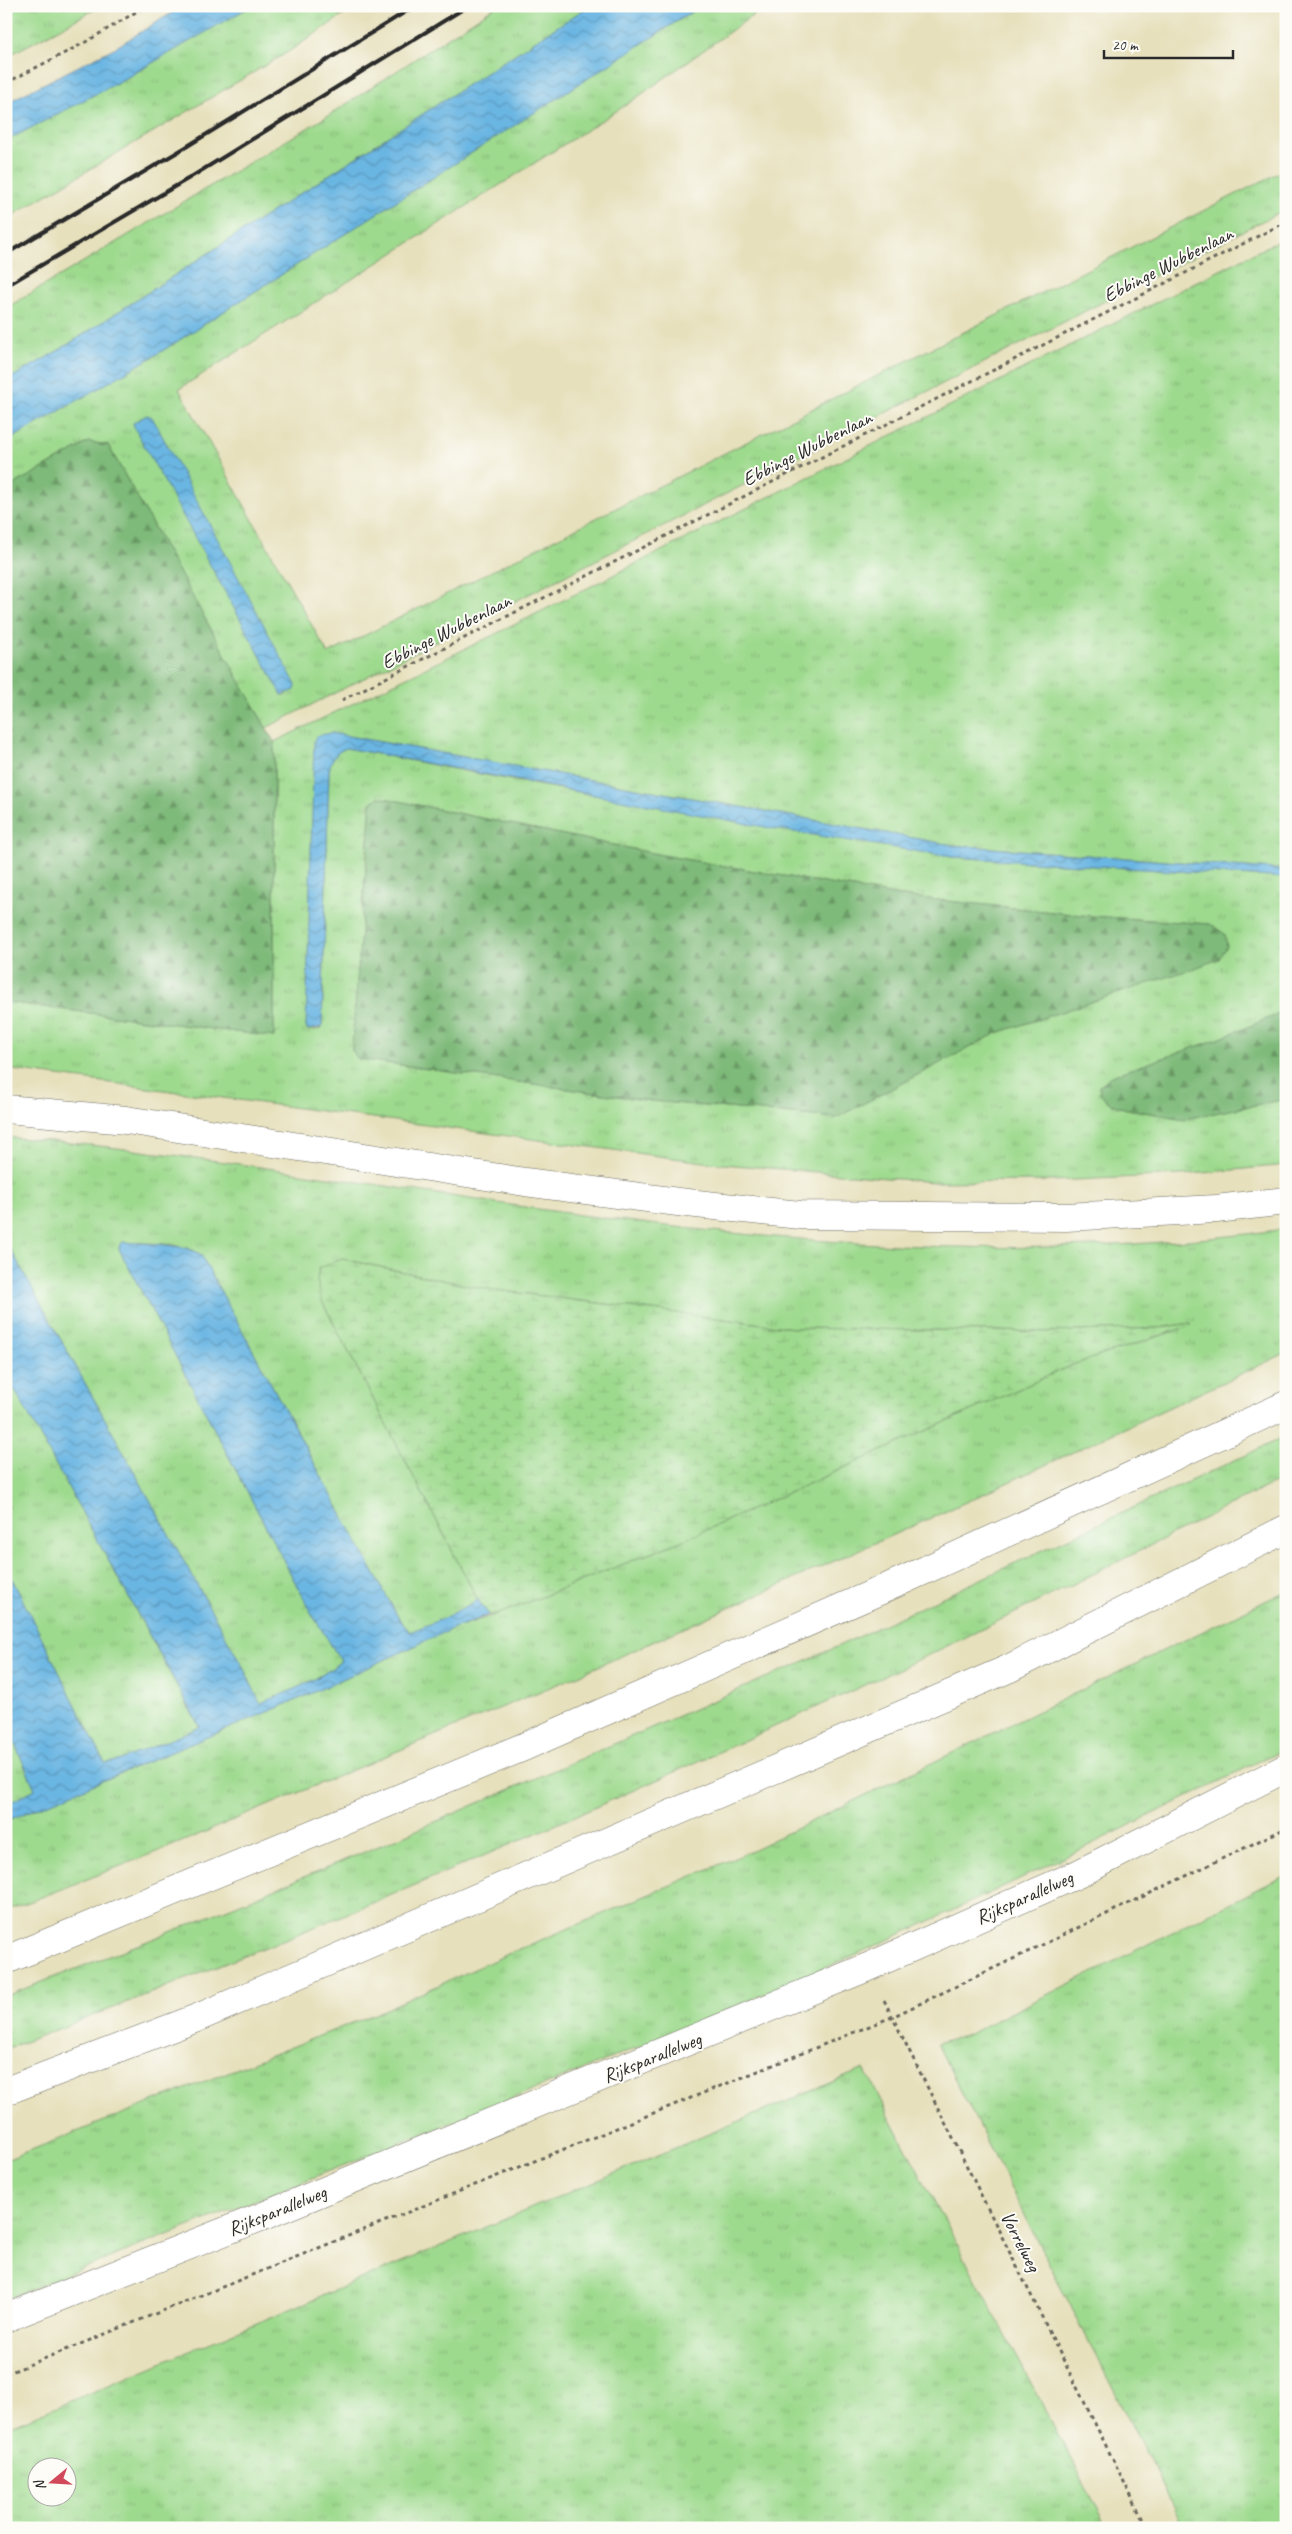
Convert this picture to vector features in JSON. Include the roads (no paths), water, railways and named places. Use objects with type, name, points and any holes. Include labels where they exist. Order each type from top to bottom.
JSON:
[{"type":"main road","points":[[6,1109],[126,1120],[525,1182],[678,1202],[800,1215],[1066,1217],[1216,1209],[1286,1201]]},
{"type":"main road","points":[[6,1960],[535,1742],[886,1588],[1286,1405]]},
{"type":"main road","points":[[6,2091],[197,2018],[1008,1669],[1286,1529]]},
{"type":"main road","name":"Rijksparallelweg","points":[[6,2318],[261,2217],[868,1967],[1078,1874],[1286,1768]]},
{"type":"water","points":[[183,6],[251,6],[128,77],[6,141],[6,103],[118,46]]},
{"type":"water","points":[[589,6],[701,6],[159,353],[6,442],[6,381],[61,349]]},
{"type":"water","points":[[147,415],[152,417],[296,685],[295,690],[282,695],[135,429],[133,423]]},
{"type":"water","points":[[331,733],[952,845],[1286,870],[1286,878],[952,857],[775,829],[346,748],[334,757],[329,771],[322,1027],[308,1030],[306,1027],[314,741],[316,736]]},
{"type":"water","points":[[6,1241],[246,1673],[260,1703],[313,1680],[341,1661],[312,1614],[119,1249],[120,1244],[124,1242],[175,1246],[201,1255],[399,1619],[410,1632],[444,1618],[478,1600],[489,1615],[454,1628],[301,1698],[6,1821],[6,1805],[35,1789],[6,1724],[6,1567],[105,1763],[118,1761],[200,1727],[6,1374]]},
{"type":"railway","points":[[6,254],[186,147],[415,6]]},
{"type":"railway","points":[[6,286],[191,177],[468,6]]}]
